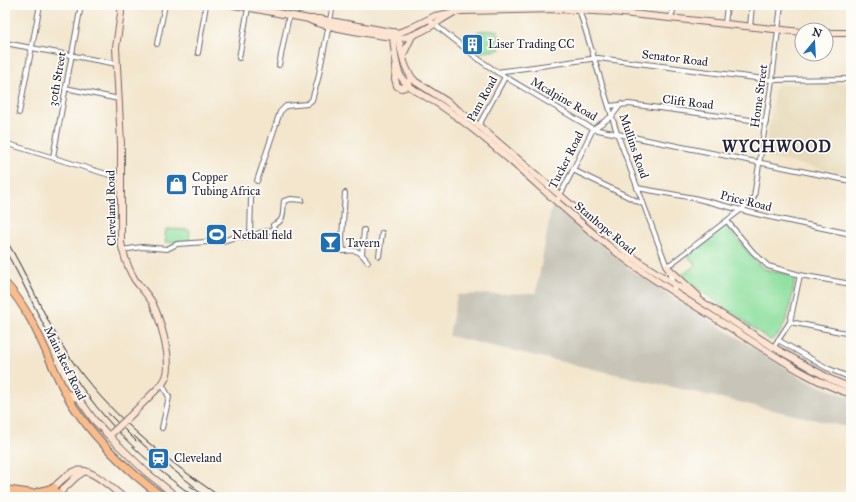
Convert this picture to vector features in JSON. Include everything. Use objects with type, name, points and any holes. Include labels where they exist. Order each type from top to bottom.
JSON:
[{"type":"highway","points":[[5,491],[33,494],[56,494]]},
{"type":"highway","points":[[5,491],[27,497]]},
{"type":"main road","points":[[116,5],[121,14]]},
{"type":"main road","points":[[121,5],[121,14]]},
{"type":"main road","points":[[121,14],[124,5]]},
{"type":"main road","points":[[234,5],[309,19],[319,18],[329,23],[405,38],[412,36],[454,12]]},
{"type":"main road","points":[[395,35],[428,19],[454,12],[472,10],[579,7],[670,19],[794,31]]},
{"type":"main road","name":"Cleveland Road","points":[[111,434],[162,384],[166,379],[168,368],[162,327],[152,303],[130,272],[122,250],[117,64],[117,41],[121,14]]},
{"type":"main road","points":[[834,33],[851,33]]},
{"type":"main road","points":[[395,35],[408,73],[411,77],[408,84]]},
{"type":"main road","name":"Stanhope Road","points":[[395,35],[397,61],[402,77],[408,84],[477,128]]},
{"type":"main road","points":[[403,55],[412,36]]},
{"type":"main road","name":"Stanhope Road","points":[[411,77],[416,82],[458,109],[477,128],[538,180],[628,261],[675,292],[772,350],[851,394]]},
{"type":"main road","points":[[453,114],[458,109]]},
{"type":"main road","name":"Stanhope Road","points":[[558,198],[626,251],[772,350]]},
{"type":"main road","points":[[653,270],[659,270],[666,267],[716,311]]},
{"type":"main road","name":"Main Reef Road","points":[[5,283],[27,311],[66,394],[80,416],[105,445],[135,474],[163,497]]},
{"type":"main road","name":"Stanhope Road","points":[[828,382],[851,388]]},
{"type":"main road","points":[[66,394],[79,399],[94,420],[111,434],[146,472],[177,497]]},
{"type":"main road","points":[[45,497],[56,494],[72,472],[80,470],[96,476],[123,497]]},
{"type":"street","points":[[19,113],[40,5]]},
{"type":"street","name":"30th Street","points":[[52,156],[81,5]]},
{"type":"street","points":[[157,44],[165,5]]},
{"type":"street","points":[[198,53],[206,5]]},
{"type":"street","points":[[257,181],[280,112],[286,106],[307,104],[312,100],[318,79],[333,5]]},
{"type":"street","points":[[670,19],[675,5]]},
{"type":"street","points":[[725,24],[727,5]]},
{"type":"street","points":[[750,27],[752,5]]},
{"type":"street","name":"Home Street","points":[[666,267],[741,210],[754,197],[772,80],[781,5]]},
{"type":"street","name":"Mullins Road","points":[[579,7],[593,58],[617,133],[673,283],[675,292]]},
{"type":"street","points":[[238,58],[248,8]]},
{"type":"street","points":[[279,65],[289,15]]},
{"type":"street","name":"Mcalpine Road","points":[[428,19],[497,72],[593,129],[851,181]]},
{"type":"street","points":[[5,43],[117,64]]},
{"type":"street","name":"Senator Road","points":[[497,72],[593,58],[772,80],[851,79]]},
{"type":"street","name":"Pam Road","points":[[477,128],[505,77]]},
{"type":"street","points":[[65,88],[119,99]]},
{"type":"street","points":[[593,129],[612,116],[622,104]]},
{"type":"street","name":"Clift Road","points":[[609,106],[622,104],[766,122]]},
{"type":"street","name":"Tucker Road","points":[[558,198],[574,170],[593,129]]},
{"type":"street","points":[[5,143],[52,156],[113,176],[121,177]]},
{"type":"street","points":[[574,170],[643,204]]},
{"type":"street","name":"Price Road","points":[[637,188],[694,198],[851,234]]},
{"type":"street","points":[[345,194],[342,238],[343,251],[350,250],[358,252],[362,254],[368,262]]},
{"type":"street","points":[[250,237],[251,198]]},
{"type":"street","points":[[122,250],[142,247],[167,249],[177,244],[210,243],[236,237],[250,237],[262,232],[274,230],[273,224],[278,223],[283,217],[284,202],[291,200],[302,200]]},
{"type":"street","points":[[727,221],[753,252],[768,266],[851,284]]},
{"type":"street","points":[[362,254],[364,230]]},
{"type":"street","points":[[379,256],[382,233]]},
{"type":"street","points":[[772,350],[790,322],[800,274]]},
{"type":"street","points":[[790,322],[851,334]]},
{"type":"street","points":[[778,340],[827,368],[851,378]]},
{"type":"street","points":[[162,384],[169,397],[162,428]]},
{"type":"shaded area","points":[[851,83],[851,175],[769,158],[765,153],[775,88],[779,84]]},
{"type":"shaded area","points":[[552,205],[633,271],[676,299],[805,380],[851,398],[851,428],[449,336],[457,295],[536,293]]},
{"type":"green space","points":[[498,30],[500,50],[480,52],[478,31]]},
{"type":"green space","points":[[726,225],[757,263],[765,269],[794,276],[795,278],[791,303],[785,323],[776,337],[770,340],[680,276],[696,265],[687,256]]},
{"type":"green space","points":[[166,229],[190,230],[189,242],[165,242],[166,237],[164,234],[166,233]]},
{"type":"green space","name":"Netball field","points":[[222,230],[223,239],[209,240],[209,231]]},
{"type":"railway","points":[[5,238],[58,339],[82,374],[117,414],[136,432],[157,450],[221,497]]},
{"type":"railway","points":[[5,250],[51,339],[81,386],[97,407],[114,427],[151,463],[195,497]]},
{"type":"railway","points":[[108,413],[136,441]]},
{"type":"railway","points":[[134,436],[158,458],[195,487]]},
{"type":"railway","points":[[190,486],[207,497]]},
{"type":"place","name":"Liser Trading CC","points":[[473,44]]},
{"type":"place","name":"Copper Tubing Africa","points":[[177,184]]},
{"type":"place","name":"Netball field","points":[[216,235]]},
{"type":"place","name":"Tavern","points":[[330,243]]},
{"type":"place","name":"Cleveland","points":[[158,458]]},
{"type":"district","name":"WYCHWOOD","points":[[777,146]]}]
